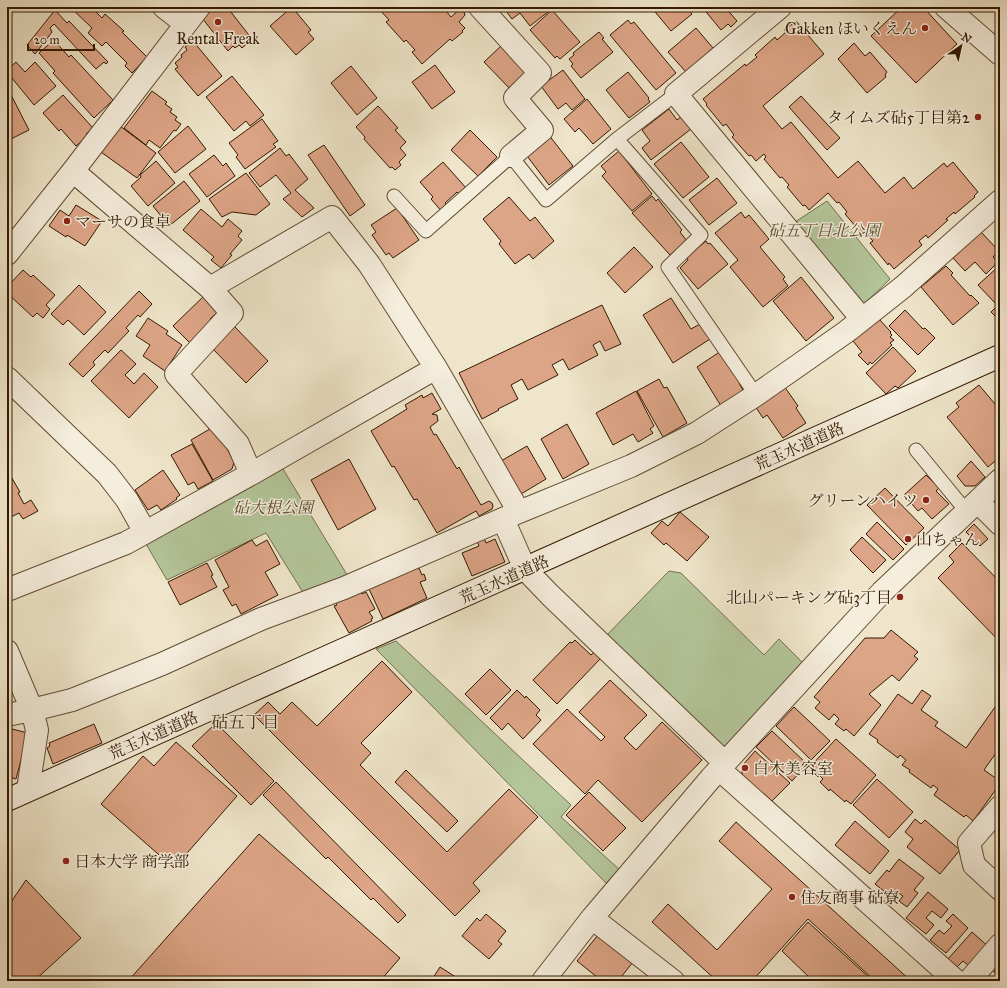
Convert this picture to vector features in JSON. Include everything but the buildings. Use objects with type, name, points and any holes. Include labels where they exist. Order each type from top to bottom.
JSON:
[{"type":"street","points":[[164,7],[186,24]]},
{"type":"street","points":[[7,254],[200,7]]},
{"type":"street","points":[[480,7],[540,73],[515,98],[542,130],[511,156]]},
{"type":"street","points":[[780,7],[676,94],[862,319]]},
{"type":"street","points":[[946,7],[1000,54]]},
{"type":"street","points":[[73,171],[210,288],[232,313],[176,374],[238,444],[251,474]]},
{"type":"street","points":[[7,715],[72,700],[162,664],[261,619],[344,588],[511,515],[631,466],[697,433],[756,396],[862,319],[903,287],[1000,201]]},
{"type":"street","points":[[210,288],[332,217],[369,264],[436,368],[511,515],[526,569],[550,595],[722,766],[956,981]]},
{"type":"street","name":"荒玉水道道路","points":[[7,800],[1000,356]]},
{"type":"street","points":[[7,590],[126,543],[251,474],[436,368]]},
{"type":"street","points":[[7,378],[107,474],[127,500],[144,532]]},
{"type":"street","points":[[543,981],[592,918],[722,766],[882,592],[1000,480]]},
{"type":"street","points":[[972,507],[1000,524]]},
{"type":"street","points":[[7,651],[32,710],[37,730],[28,790]]},
{"type":"street","points":[[1000,807],[969,843],[974,865],[1000,889]]},
{"type":"street","points":[[592,918],[673,981]]},
{"type":"street","points":[[969,981],[1000,945]]},
{"type":"lane","points":[[394,196],[426,231],[511,156],[546,200],[618,139],[676,94]]},
{"type":"lane","points":[[618,139],[701,235],[668,267],[756,396]]},
{"type":"lane","points":[[916,450],[972,507]]},
{"type":"green space","name":"砧五丁目北公園","points":[[827,201],[890,279],[860,308],[792,224]]},
{"type":"green space","name":"砧大根公園","points":[[283,469],[349,578],[304,594],[266,533],[167,580],[146,544]]},
{"type":"green space","points":[[669,571],[681,573],[764,655],[779,639],[804,664],[727,751],[605,637]]},
{"type":"green space","points":[[396,641],[571,805],[561,817],[620,870],[606,883],[376,649]]},
{"type":"place","name":"Rental Freak","points":[[218,22]]},
{"type":"place","name":"Gakken ほいくえん","points":[[925,28]]},
{"type":"place","name":"タイムズ砧5丁目第2","points":[[978,117]]},
{"type":"place","name":"マーサの食卓","points":[[67,221]]},
{"type":"place","name":"グリーンハイツ","points":[[926,500]]},
{"type":"place","name":"山ちゃん","points":[[908,539]]},
{"type":"place","name":"北山パーキング砧3丁目","points":[[900,597]]},
{"type":"place","name":"白木美容室","points":[[745,768]]},
{"type":"place","name":"日本大学 商学部","points":[[66,861]]},
{"type":"place","name":"住友商事 砧寮","points":[[792,897]]},
{"type":"district","name":"砧五丁目","points":[[245,722]]}]
